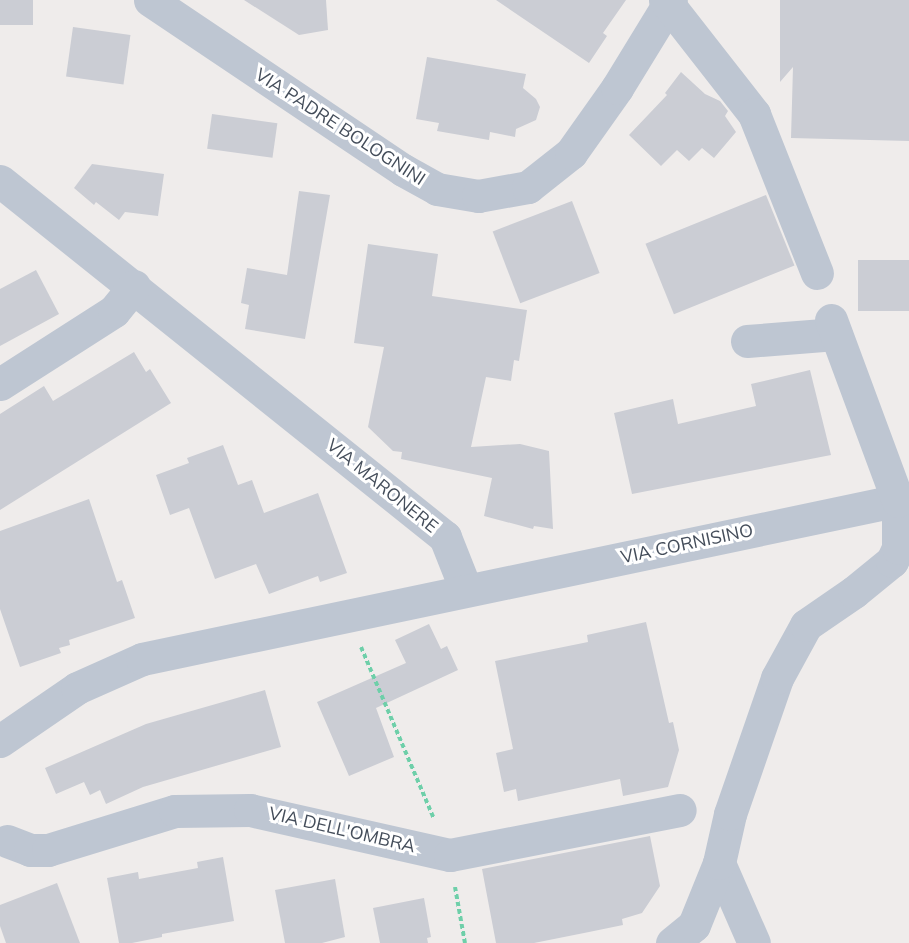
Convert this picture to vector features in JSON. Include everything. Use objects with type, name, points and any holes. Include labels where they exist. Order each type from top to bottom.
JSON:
[{"type":"street","name":"VIA PADRE BOLOGNINI","points":[[150,0],[403,170],[437,189],[478,196],[528,187],[571,153],[617,88],[668,1]]},
{"type":"street","points":[[668,1],[754,114],[817,273]]},
{"type":"street","name":"VIA MARONERE","points":[[0,181],[445,537],[466,590]]},
{"type":"street","points":[[0,384],[114,311],[134,286]]},
{"type":"street","points":[[672,943],[694,925],[718,862],[730,814],[777,678],[806,624],[854,592],[892,561],[904,548],[904,499],[833,327],[747,341]]},
{"type":"street","name":"VIA CORNISINO","points":[[466,590],[904,499]]},
{"type":"street","points":[[0,741],[77,688],[142,659],[466,590]]},
{"type":"street","name":"VIA DELL'OMBRA","points":[[2,842],[30,850],[48,850],[175,811],[250,810],[450,855],[680,810]]},
{"type":"street","points":[[718,862],[754,943]]},
{"type":"path","points":[[348,616],[450,855],[465,943]]},
{"type":"building","points":[[0,0],[33,0],[33,25],[0,25]]},
{"type":"building","points":[[244,0],[326,0],[328,30],[299,35]]},
{"type":"building","points":[[496,0],[626,0],[603,33],[607,36],[589,63]]},
{"type":"building","points":[[780,0],[909,0],[909,141],[791,138],[793,67],[780,82]]},
{"type":"building","points":[[73,27],[130,35],[123,85],[66,77]]},
{"type":"building","points":[[427,57],[526,74],[523,88],[536,99],[540,107],[536,120],[516,129],[515,137],[490,132],[489,140],[437,131],[439,123],[416,119]]},
{"type":"building","points":[[681,72],[705,94],[720,101],[728,111],[725,116],[736,132],[714,158],[702,148],[689,161],[677,150],[661,166],[629,135],[667,95],[665,93]]},
{"type":"building","points":[[212,114],[277,123],[272,158],[207,149]]},
{"type":"building","points":[[92,164],[164,174],[158,216],[125,212],[119,220],[96,202],[94,205],[74,188]]},
{"type":"building","points":[[299,191],[330,195],[305,339],[245,329],[249,305],[241,303],[247,268],[287,275]]},
{"type":"building","points":[[766,195],[794,265],[674,314],[645,244]]},
{"type":"building","points":[[572,201],[600,273],[520,303],[493,231]]},
{"type":"building","points":[[368,244],[438,254],[432,296],[527,310],[519,361],[514,360],[511,381],[486,377],[471,447],[520,444],[549,451],[553,529],[534,526],[533,529],[484,516],[492,478],[401,459],[402,452],[393,451],[368,427],[384,347],[354,343]]},
{"type":"building","points":[[858,260],[909,260],[909,311],[858,311]]},
{"type":"building","points":[[36,270],[59,314],[0,346],[0,289]]},
{"type":"building","points":[[134,352],[146,372],[150,369],[171,403],[0,510],[0,414],[44,386],[53,401]]},
{"type":"building","points":[[810,370],[831,455],[632,494],[614,413],[673,399],[678,424],[756,406],[751,384]]},
{"type":"building","points":[[223,445],[238,485],[252,480],[264,513],[318,493],[347,573],[320,582],[318,576],[269,594],[256,564],[215,579],[189,508],[170,515],[156,475],[189,463],[187,458]]},
{"type":"building","points":[[89,499],[117,582],[122,580],[135,618],[69,640],[70,645],[59,648],[61,653],[20,667],[0,609],[0,531]]},
{"type":"building","points":[[646,622],[669,723],[673,722],[679,750],[668,787],[623,796],[620,779],[518,801],[516,789],[504,792],[496,753],[513,749],[495,661],[588,642],[587,635]]},
{"type":"building","points":[[429,624],[441,649],[447,646],[458,670],[376,708],[394,757],[349,776],[317,702],[406,663],[395,640]]},
{"type":"building","points":[[265,690],[281,747],[143,787],[106,804],[100,790],[90,795],[84,782],[56,794],[45,768],[146,724]]},
{"type":"building","points":[[650,836],[660,886],[642,913],[622,919],[623,925],[589,932],[534,943],[496,943],[482,869]]},
{"type":"building","points":[[223,857],[234,921],[162,934],[162,937],[132,943],[119,943],[107,878],[138,872],[139,879],[198,868],[197,862]]},
{"type":"building","points":[[335,879],[345,937],[322,943],[285,943],[275,890]]},
{"type":"building","points":[[57,883],[80,943],[6,943],[0,926],[0,905]]},
{"type":"building","points":[[424,898],[431,937],[427,938],[428,943],[380,943],[373,908]]}]
